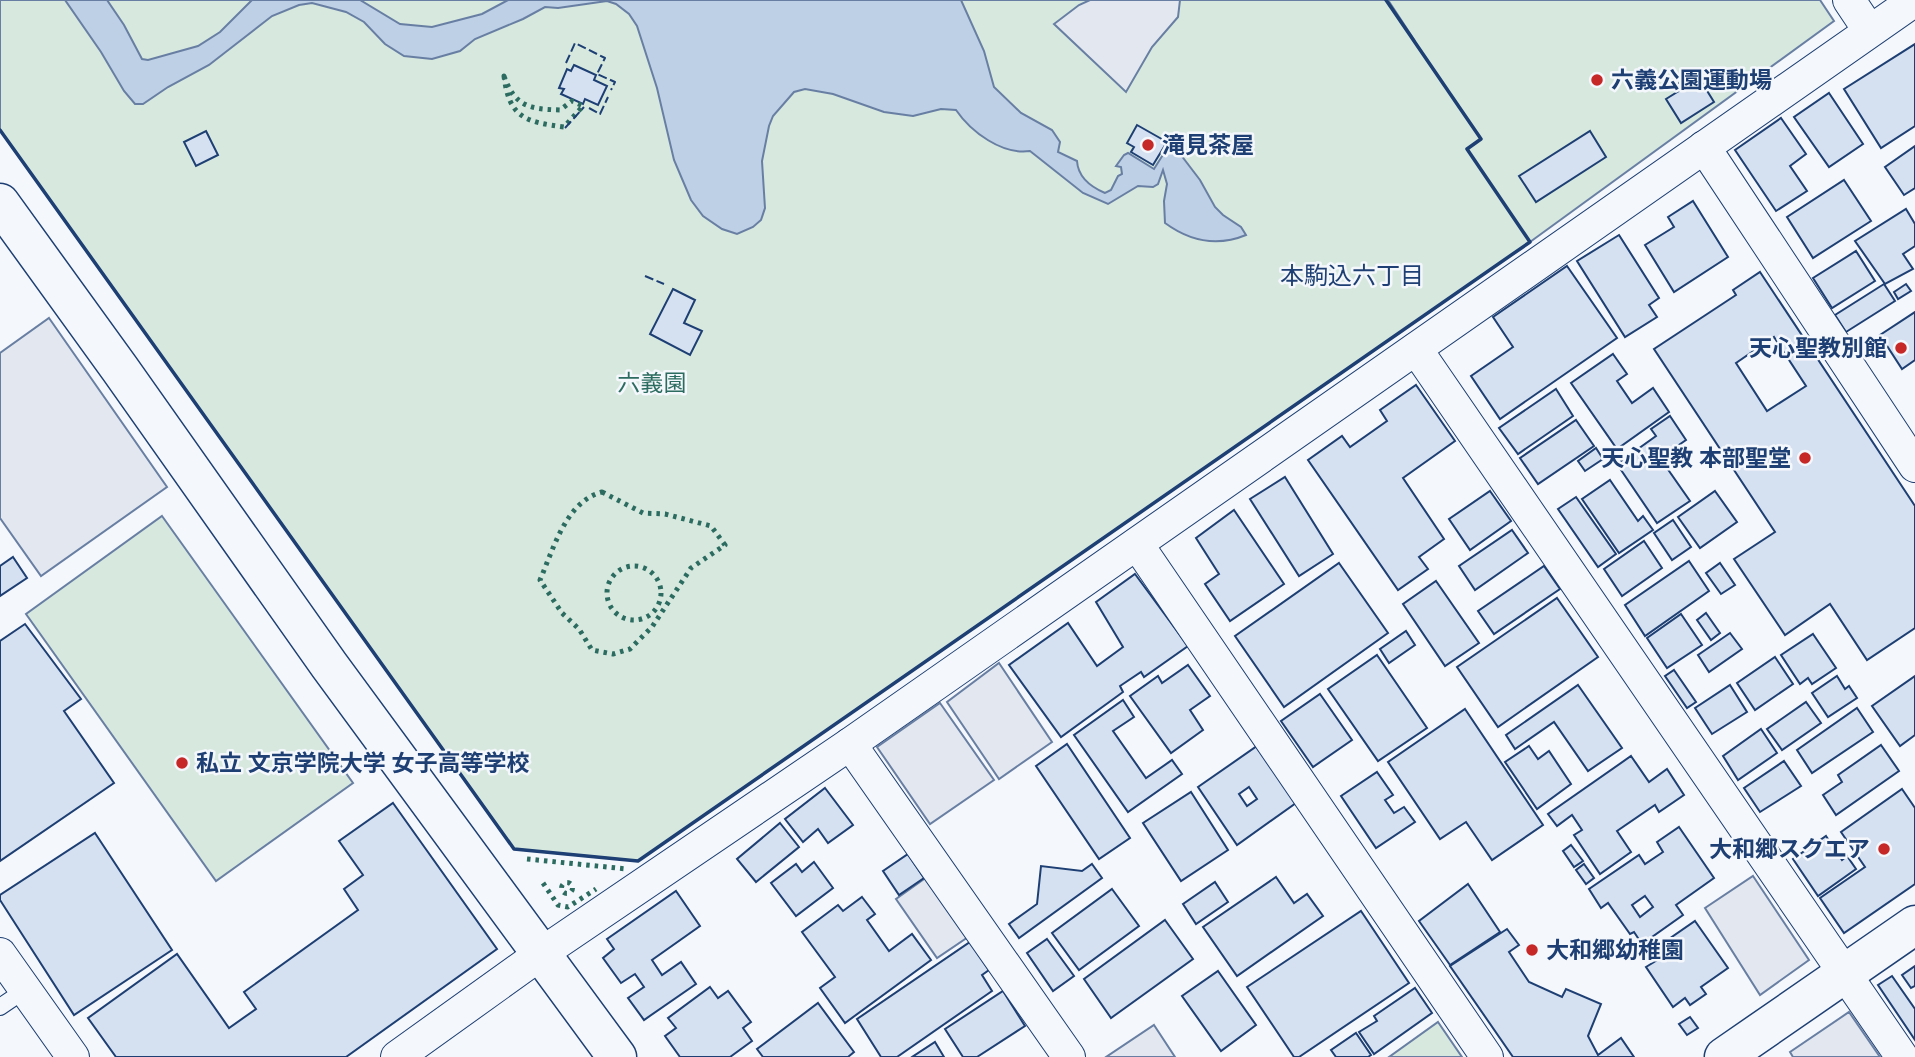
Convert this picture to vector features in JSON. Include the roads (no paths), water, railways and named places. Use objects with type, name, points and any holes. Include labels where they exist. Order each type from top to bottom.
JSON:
[{"type":"street","points":[[1849,0],[1869,30]]},
{"type":"street","points":[[397,1057],[542,953],[850,744],[1915,0]]},
{"type":"street","points":[[1704,147],[1915,466]]},
{"type":"street","points":[[0,203],[329,665],[617,1057]]},
{"type":"street","points":[[1416,349],[1902,1057]]},
{"type":"street","points":[[1138,544],[1487,1057]]},
{"type":"street","points":[[850,744],[1069,1057]]},
{"type":"street","points":[[1724,1057],[1915,925]]},
{"type":"street","points":[[0,954],[13,998],[73,1057]]},
{"type":"water","points":[[65,0],[107,0],[142,59],[148,60],[198,46],[220,32],[252,0],[360,0],[400,24],[432,27],[482,14],[508,0],[961,0],[984,51],[994,87],[1021,113],[1052,130],[1060,142],[1058,152],[1077,161],[1080,172],[1090,184],[1105,193],[1111,190],[1118,176],[1122,174],[1121,167],[1116,166],[1128,153],[1154,169],[1171,142],[1200,180],[1215,207],[1241,227],[1246,235],[1225,241],[1204,241],[1185,235],[1165,223],[1164,201],[1167,184],[1163,170],[1158,184],[1153,187],[1138,186],[1108,204],[1083,193],[1030,151],[1009,149],[988,140],[956,110],[941,109],[913,116],[884,112],[833,94],[805,89],[794,92],[773,116],[769,126],[762,161],[765,208],[761,220],[737,234],[722,229],[703,216],[691,200],[674,160],[657,88],[637,26],[629,14],[607,1],[558,8],[545,7],[475,39],[460,51],[432,59],[404,56],[385,44],[364,22],[346,12],[312,3],[299,5],[272,16],[209,65],[143,104],[135,104]]},
{"type":"place","name":"六義公園運動場","points":[[1597,80]]},
{"type":"place","name":"滝見茶屋","points":[[1148,145]]},
{"type":"place","name":"天心聖教別館","points":[[1901,348]]},
{"type":"place","name":"天心聖教 本部聖堂","points":[[1805,458]]},
{"type":"place","name":"私立 文京学院大学 女子高等学校","points":[[182,763]]},
{"type":"place","name":"大和郷スクエア","points":[[1884,849]]},
{"type":"place","name":"大和郷幼稚園","points":[[1532,950]]},
{"type":"district","name":"本駒込六丁目","points":[[1352,276]]},
{"type":"park label","name":"六義園","points":[[652,383]]}]
